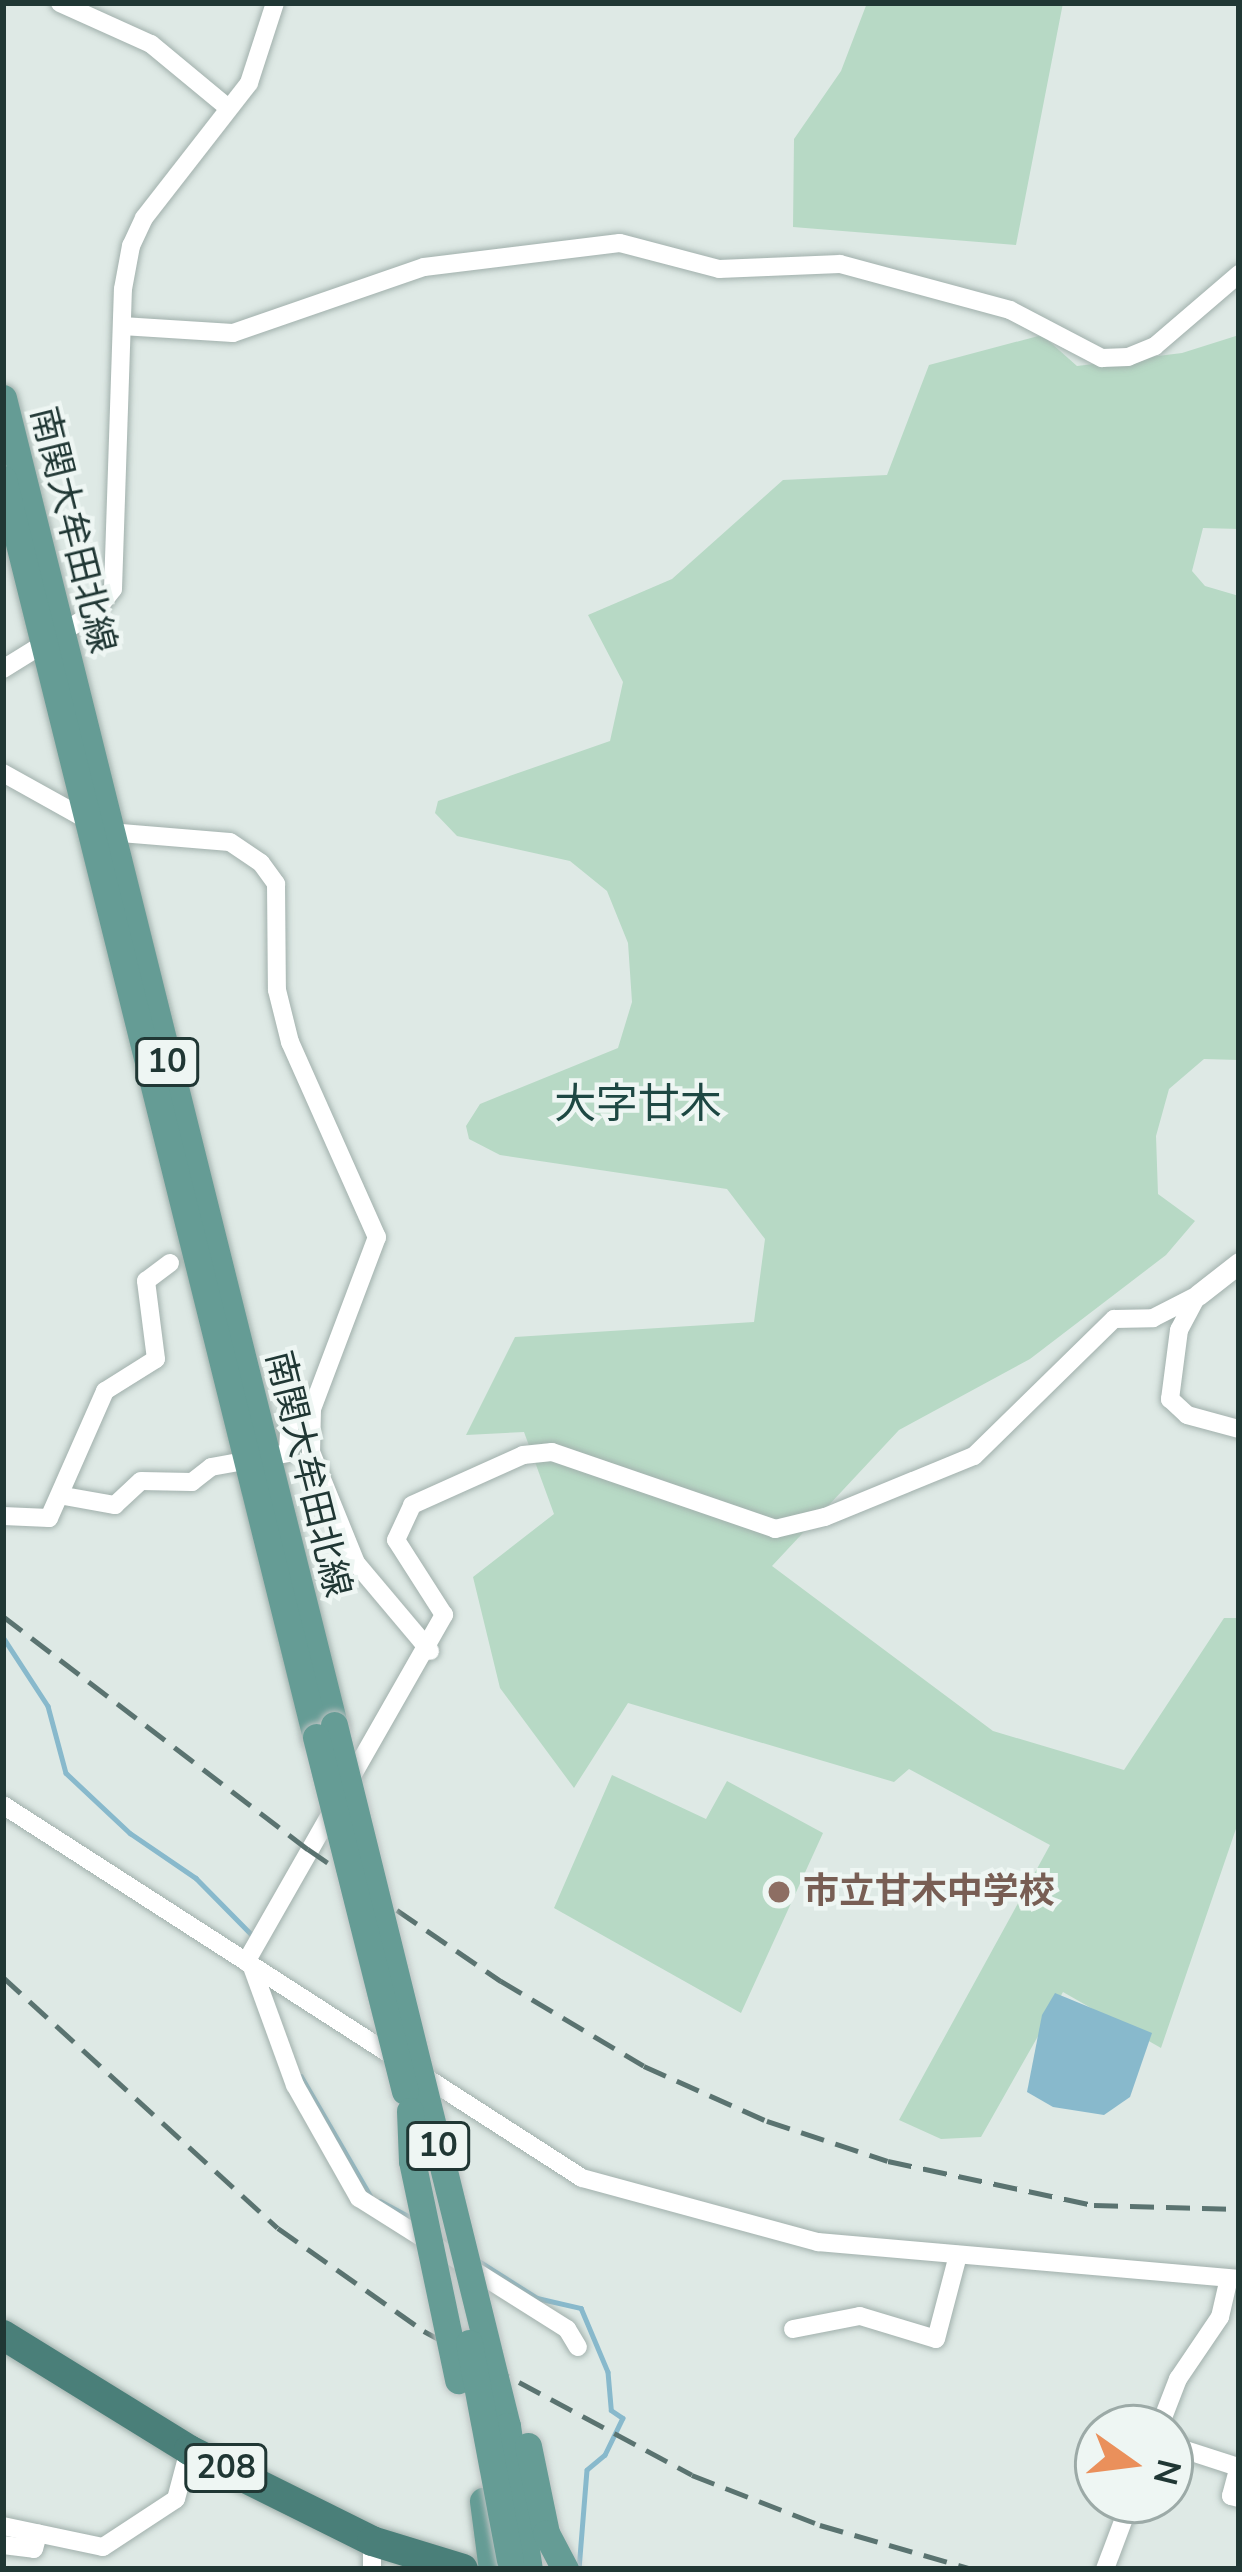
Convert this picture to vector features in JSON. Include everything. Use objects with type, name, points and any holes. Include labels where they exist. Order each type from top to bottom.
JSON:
[{"type":"highway","name":"208","points":[[3,2335],[372,2555],[464,2569]]},
{"type":"main road","name":"南関大牟田北線","points":[[3,398],[85,813],[447,2184],[507,2426],[529,2569]]},
{"type":"main road","name":"南関大牟田北線","points":[[3,479],[109,832],[257,1461]]},
{"type":"main road","name":"南関大牟田北線","points":[[325,1731],[410,2111],[469,2343],[512,2569]]},
{"type":"main road","points":[[410,2111],[412,2161],[492,2569]]},
{"type":"main road","points":[[447,2184],[503,2353],[546,2534],[565,2569]]},
{"type":"street","points":[[60,3],[151,44],[226,106]]},
{"type":"street","points":[[3,668],[105,604],[118,574],[122,326],[131,246],[144,218],[249,82],[275,3]]},
{"type":"street","points":[[122,326],[233,333],[424,267],[620,243],[719,269],[840,264],[1010,310],[1102,358],[1128,357],[1155,346],[1239,274]]},
{"type":"street","points":[[3,772],[85,813],[109,832],[230,842],[247,849],[276,884],[277,990],[290,1042],[377,1238],[312,1409],[311,1453],[356,1563],[430,1651]]},
{"type":"street","points":[[3,1516],[49,1518],[64,1496],[105,1390],[155,1359],[146,1281],[153,1268],[170,1262]]},
{"type":"street","points":[[249,1965],[430,1651],[444,1615],[441,1600],[402,1558],[395,1528],[431,1492],[551,1452],[775,1529],[825,1517],[974,1456],[1114,1318],[1154,1318],[1198,1295],[1239,1263]]},
{"type":"street","points":[[1198,1295],[1179,1330],[1170,1399],[1187,1415],[1239,1429]]},
{"type":"street","points":[[64,1496],[115,1505],[141,1481],[192,1482],[211,1467],[288,1453],[290,1411],[312,1409]]},
{"type":"street","points":[[3,1805],[582,2178],[773,2234],[1234,2279],[1220,2317],[1178,2379],[1168,2404]]},
{"type":"street","points":[[249,1965],[295,2085],[359,2198],[568,2329],[578,2348]]},
{"type":"street","points":[[793,2329],[860,2316],[936,2339],[958,2255]]},
{"type":"street","points":[[3,2526],[103,2547],[176,2499],[189,2450]]},
{"type":"street","points":[[1194,2453],[1239,2467],[1231,2496],[1239,2498]]},
{"type":"street","points":[[1105,2569],[1122,2524]]},
{"type":"street","points":[[3,2545],[34,2549],[38,2534]]},
{"type":"green space","points":[[867,3],[1063,3],[1016,245],[793,227],[794,139],[841,71]]},
{"type":"green space","points":[[1042,335],[1077,366],[1182,353],[1239,335],[1239,529],[1203,528],[1192,571],[1205,586],[1239,596],[1239,1060],[1204,1059],[1169,1089],[1156,1136],[1158,1194],[1195,1221],[1166,1255],[1030,1359],[899,1430],[772,1566],[993,1731],[1124,1770],[1224,1618],[1239,1618],[1239,1820],[1161,2048],[1063,1992],[981,2137],[941,2139],[899,2120],[1050,1845],[909,1769],[894,1782],[628,1703],[574,1788],[500,1688],[473,1577],[554,1514],[524,1432],[466,1435],[515,1337],[754,1322],[765,1239],[727,1189],[500,1155],[469,1139],[466,1126],[480,1104],[618,1048],[632,1002],[628,943],[607,891],[570,861],[457,836],[435,813],[438,801],[610,741],[623,682],[588,615],[672,579],[783,480],[887,475],[929,365]]},
{"type":"green space","points":[[612,1775],[706,1819],[727,1781],[823,1833],[741,2013],[554,1908]]},
{"type":"water","points":[[1055,1993],[1152,2033],[1130,2097],[1104,2115],[1053,2107],[1027,2092],[1042,2015]]},
{"type":"waterway","points":[[3,1637],[48,1706],[66,1773],[130,1833],[196,1878],[252,1935]]},
{"type":"waterway","points":[[301,2076],[370,2195]]},
{"type":"waterway","points":[[380,2201],[412,2218]]},
{"type":"waterway","points":[[477,2260],[537,2298],[581,2308],[608,2372],[611,2410],[623,2418],[605,2455],[587,2470],[579,2569]]},
{"type":"railway","points":[[3,1616],[308,1849],[501,1981],[644,2066],[767,2121],[888,2161],[1094,2205],[1239,2209]]},
{"type":"railway","points":[[3,1977],[278,2228],[424,2331],[692,2475],[820,2525],[972,2569]]},
{"type":"place","name":"市立甘木中学校","points":[[779,1892]]},
{"type":"district","name":"大字甘木","points":[[638,1105]]}]
